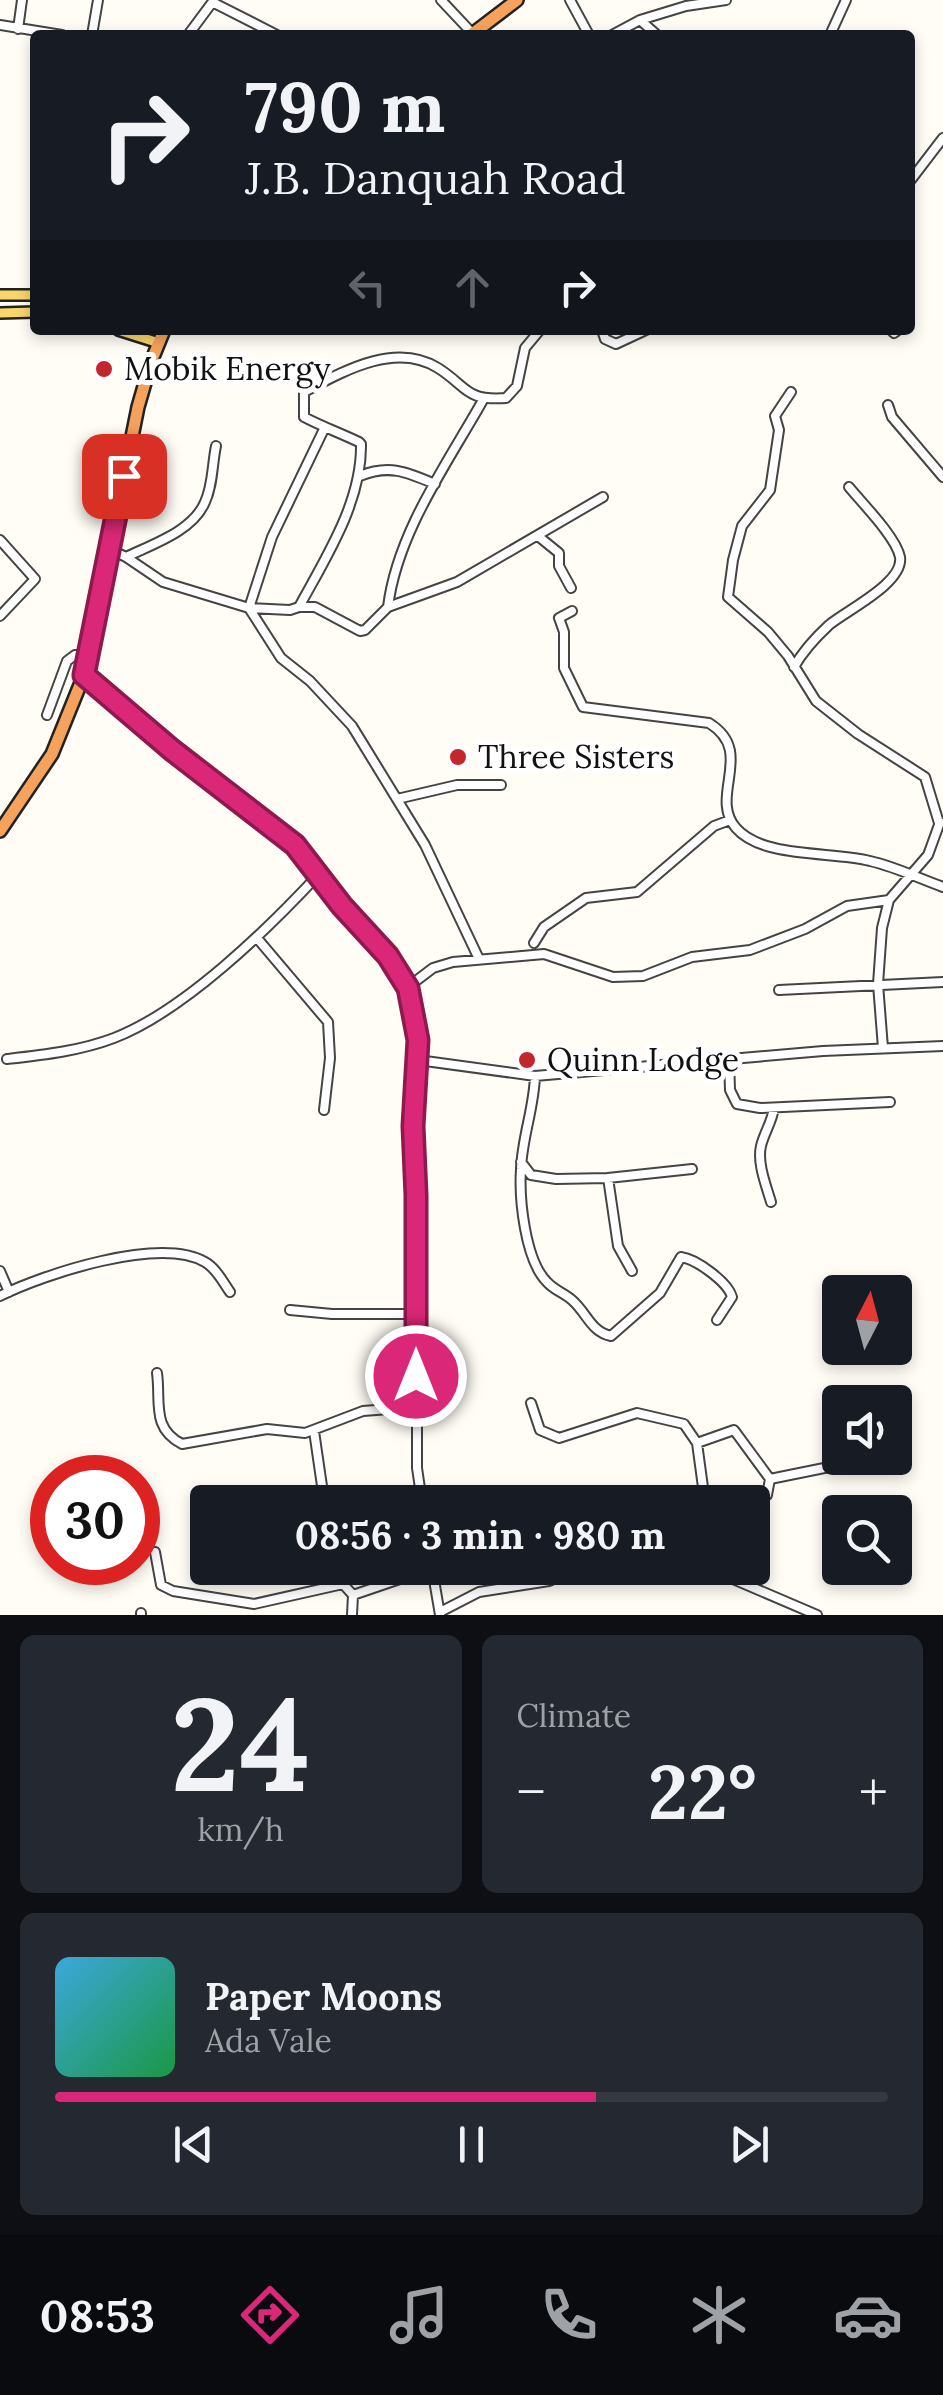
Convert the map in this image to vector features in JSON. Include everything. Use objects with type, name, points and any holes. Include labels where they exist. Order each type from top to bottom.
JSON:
[{"type":"highway","points":[[477,30],[517,0]]},
{"type":"highway","points":[[2,822],[52,754],[84,675],[138,407],[162,335]]},
{"type":"main road","points":[[0,296],[30,295]]},
{"type":"main road","points":[[0,312],[30,312]]},
{"type":"main road","points":[[134,335],[159,343]]},
{"type":"street","points":[[18,29],[22,0]]},
{"type":"street","points":[[93,30],[98,0]]},
{"type":"street","points":[[441,0],[468,30]]},
{"type":"street","points":[[570,0],[586,30]]},
{"type":"street","points":[[621,30],[686,6],[726,0]]},
{"type":"street","points":[[832,30],[846,0]]},
{"type":"street","points":[[192,30],[214,2],[267,30]]},
{"type":"street","points":[[640,20],[652,30]]},
{"type":"street","points":[[0,26],[30,31]]},
{"type":"street","points":[[915,174],[943,138]]},
{"type":"street","points":[[298,607],[342,526],[360,476],[361,444],[304,417],[304,392],[361,365],[414,358],[437,367],[468,393],[484,400],[506,398],[517,386],[525,348],[536,335]]},
{"type":"street","points":[[604,335],[616,344],[635,335]]},
{"type":"street","points":[[791,392],[775,416],[780,430],[770,490],[742,526],[732,560],[728,597],[768,632],[816,700],[858,734],[925,777],[941,821],[928,855],[888,900],[878,984],[883,1048]]},
{"type":"street","points":[[388,607],[391,583],[435,484],[484,400]]},
{"type":"street","points":[[888,405],[892,417],[943,477]]},
{"type":"street","points":[[249,608],[272,537],[325,426]]},
{"type":"street","points":[[126,557],[165,539],[194,518],[210,488],[216,446]]},
{"type":"street","points":[[360,476],[378,468],[400,469],[435,484]]},
{"type":"street","points":[[794,668],[802,653],[831,624],[885,586],[898,571],[900,556],[849,487]]},
{"type":"street","points":[[109,550],[163,582],[249,608],[315,607],[360,631],[366,630],[388,607],[456,582],[603,497]]},
{"type":"street","points":[[538,536],[558,553],[571,588]]},
{"type":"street","points":[[0,540],[35,579],[0,616]]},
{"type":"street","points":[[249,608],[281,658],[310,681],[352,726],[433,862],[479,959]]},
{"type":"street","points":[[572,611],[559,618],[564,632],[564,668],[583,706],[709,724],[723,732],[730,741],[730,820],[740,832],[772,847],[864,860],[911,872],[943,887]]},
{"type":"street","points":[[47,715],[67,661],[75,655],[89,657]]},
{"type":"street","points":[[84,675],[172,750],[286,836],[388,956],[408,988],[416,1022],[418,1060],[413,1113],[420,1485]]},
{"type":"street","points":[[397,799],[457,785],[501,785]]},
{"type":"street","points":[[534,943],[544,927],[586,898],[636,892],[714,826],[730,820]]},
{"type":"street","points":[[7,1059],[58,1053],[114,1038],[178,1000],[257,938],[320,874]]},
{"type":"street","points":[[408,988],[433,968],[479,959],[544,954],[613,977],[642,976],[692,957],[750,950],[805,929],[847,906],[888,900]]},
{"type":"street","points":[[257,938],[328,1022],[330,1058],[324,1110]]},
{"type":"street","points":[[779,990],[943,982]]},
{"type":"street","points":[[418,1060],[535,1076],[943,1046]]},
{"type":"street","points":[[729,1059],[730,1090],[737,1104],[774,1108],[890,1102]]},
{"type":"street","points":[[535,1076],[521,1162],[526,1232],[539,1273],[549,1286],[576,1302],[598,1332],[612,1336],[660,1293],[681,1257],[690,1258],[730,1289],[732,1297],[717,1320]]},
{"type":"street","points":[[770,1202],[763,1177],[761,1144],[771,1128],[774,1108]]},
{"type":"street","points":[[521,1162],[538,1178],[608,1178],[692,1169]]},
{"type":"street","points":[[608,1178],[618,1246],[632,1271]]},
{"type":"street","points":[[0,1271],[5,1294],[116,1257],[148,1251],[204,1261],[230,1292]]},
{"type":"street","points":[[290,1310],[416,1314]]},
{"type":"street","points":[[158,1373],[157,1414],[168,1436],[188,1445],[268,1430],[314,1431],[363,1411],[416,1407]]},
{"type":"street","points":[[531,1404],[540,1430],[558,1438],[636,1413],[684,1424],[697,1443],[703,1485]]},
{"type":"street","points":[[697,1443],[734,1430],[770,1479],[769,1485]]},
{"type":"street","points":[[314,1431],[322,1485]]},
{"type":"street","points":[[770,1479],[822,1468]]},
{"type":"street","points":[[160,1580],[161,1585],[173,1591],[254,1604],[343,1584],[353,1595],[352,1615]]},
{"type":"street","points":[[353,1595],[382,1585]]},
{"type":"street","points":[[435,1585],[440,1613],[478,1592],[528,1585]]},
{"type":"street","points":[[745,1585],[817,1615]]},
{"type":"place","name":"Mobik Energy","points":[[104,369]]},
{"type":"place","name":"Three Sisters","points":[[458,757]]},
{"type":"place","name":"Quinn Lodge","points":[[527,1060]]},
{"type":"route","points":[[124,476],[84,675],[172,750],[286,836],[388,956],[408,988],[418,1040],[413,1100],[416,1376]]}]
